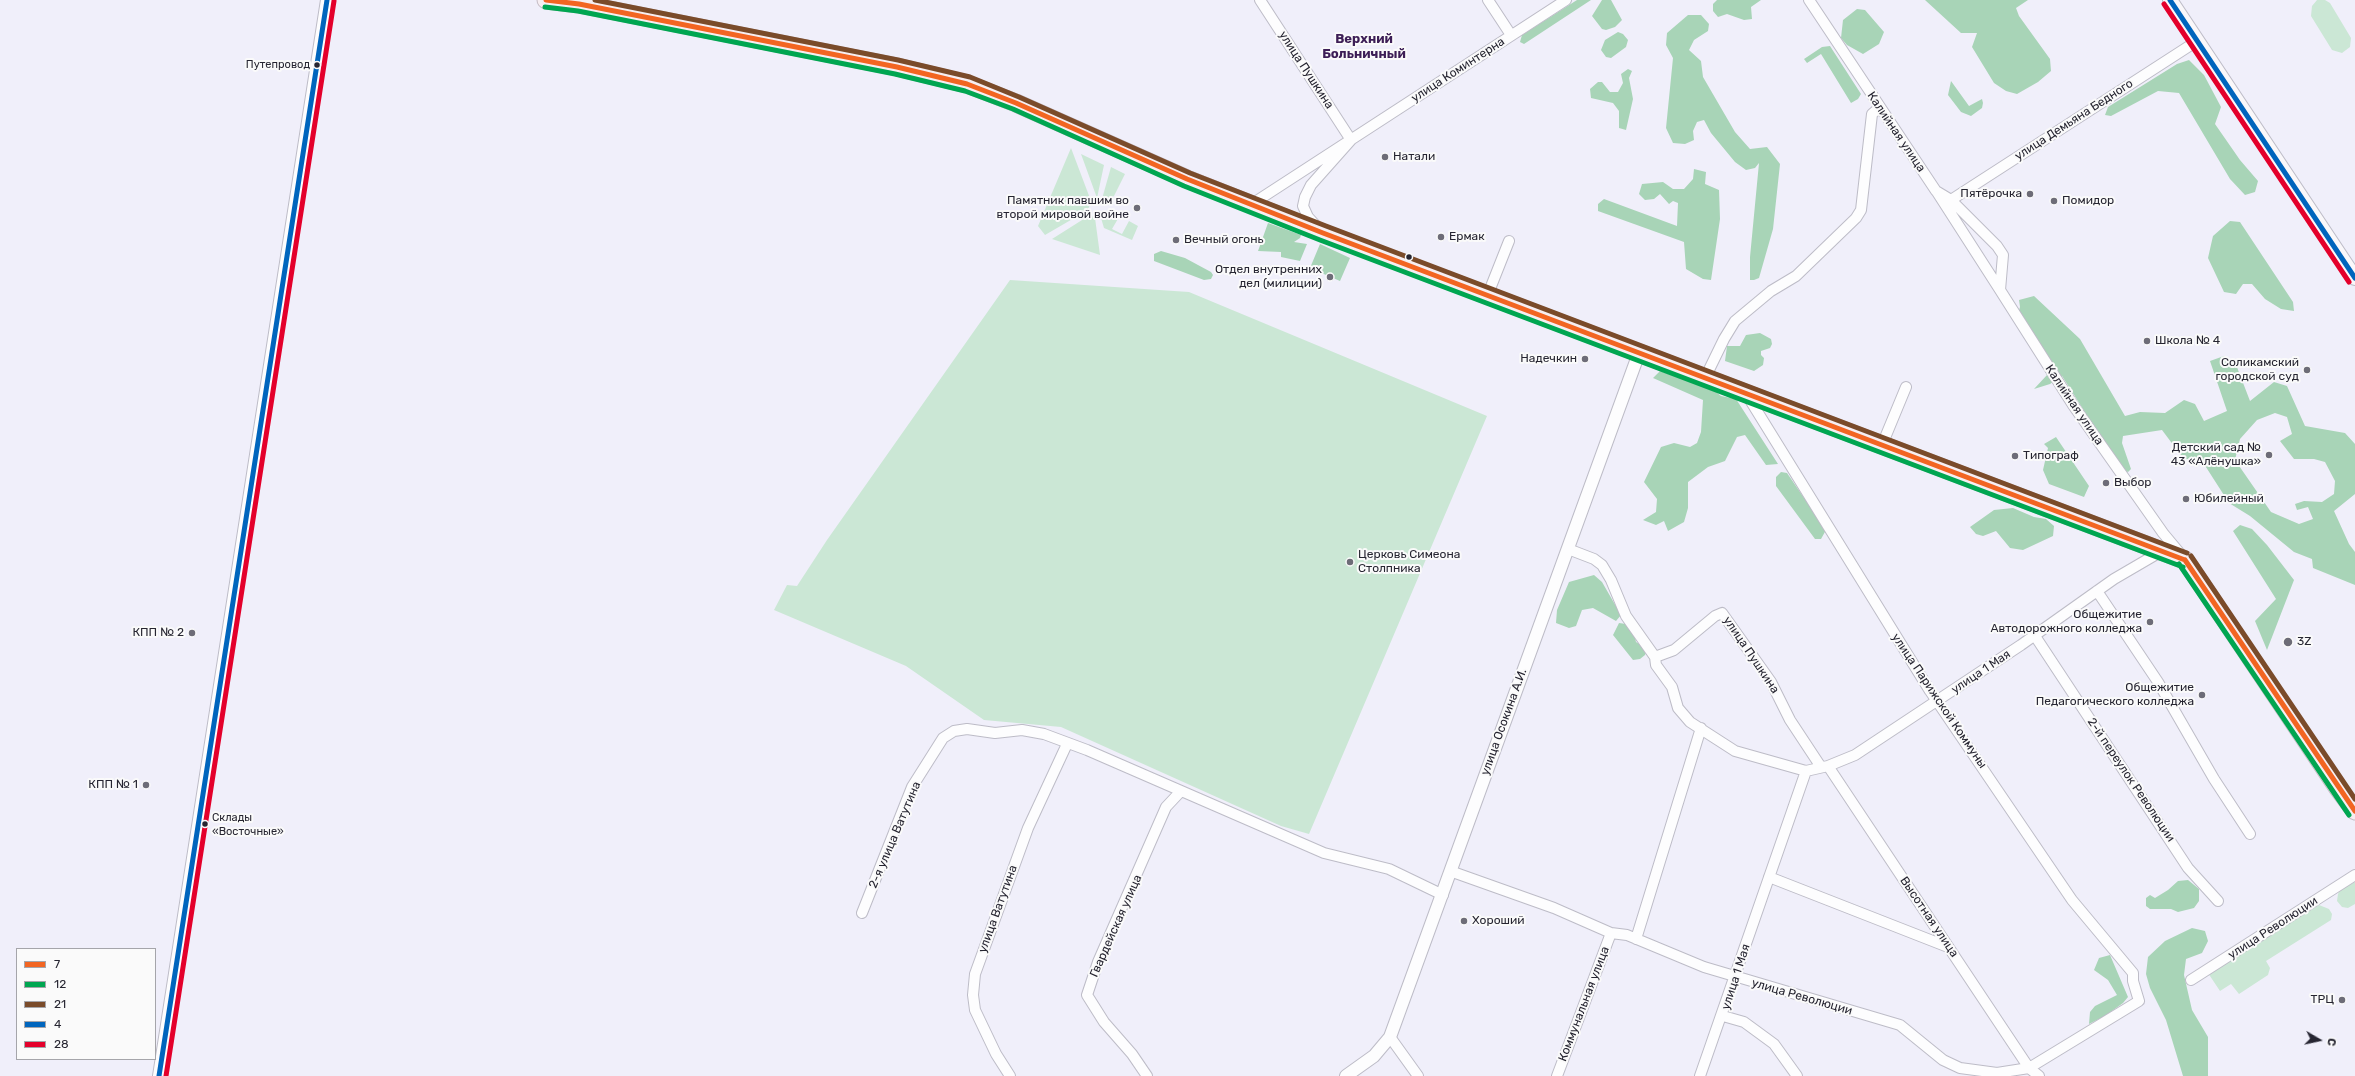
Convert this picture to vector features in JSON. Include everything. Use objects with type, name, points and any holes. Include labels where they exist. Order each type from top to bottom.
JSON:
[{"type":"highway","points":[[546,0],[579,4],[897,67],[967,84],[1016,103],[1186,179],[1323,233],[1488,294],[1705,378],[2186,560]]},
{"type":"highway","name":"Калийная улица","points":[[2186,560],[2337,787],[2355,811]]},
{"type":"main road","points":[[2170,0],[2355,278]]},
{"type":"street","points":[[159,1076],[328,0]]},
{"type":"street","name":"улица Пушкина","points":[[1260,0],[1351,140]]},
{"type":"street","points":[[1488,0],[1511,35]]},
{"type":"street","name":"улица Коминтерна","points":[[1252,204],[1566,0]]},
{"type":"street","name":"Калийная улица","points":[[1809,0],[1936,191],[1951,200],[1997,246],[2002,255],[2000,290],[2073,405],[2163,533],[2186,560]]},
{"type":"street","name":"улица Демьяна Бедного","points":[[1951,200],[2197,41]]},
{"type":"street","points":[[1705,378],[1724,339],[1735,321],[1771,291],[1796,276],[1856,218],[1861,210],[1872,114],[1880,107]]},
{"type":"street","name":"улица Коминтерна","points":[[1323,233],[1308,217],[1303,206],[1305,197],[1311,185],[1351,140]]},
{"type":"street","points":[[1936,191],[2000,290]]},
{"type":"street","points":[[1488,294],[1509,241]]},
{"type":"street","name":"улица Осокина А.И.","points":[[1346,1076],[1374,1056],[1390,1036],[1443,895],[1450,871],[1640,353]]},
{"type":"street","points":[[1882,445],[1906,387]]},
{"type":"street","name":"улица Парижской Коммуны","points":[[1746,393],[1930,692],[1938,701],[2072,900],[2133,973],[2133,981],[2139,1000]]},
{"type":"street","points":[[1568,549],[1594,558],[1602,565],[1611,580],[1626,616],[1655,656],[1656,665],[1672,687],[1678,708],[1690,722],[1735,751],[1806,771]]},
{"type":"street","name":"улица 1 Мая","points":[[1700,1076],[1723,1016],[1734,978],[1806,771],[1825,767],[1855,755],[2035,636],[2096,591],[2162,551]]},
{"type":"street","points":[[2096,591],[2158,682],[2214,779],[2250,834]]},
{"type":"street","name":"улица Пушкина","points":[[1655,656],[1674,650],[1715,616],[1722,613],[1771,682],[1790,720],[1825,767]]},
{"type":"street","name":"2-й переулок Революции","points":[[2035,636],[2188,868],[2218,901]]},
{"type":"street","points":[[1636,939],[1701,728]]},
{"type":"street","name":"2-я улица Ватутина","points":[[862,913],[912,787],[943,738],[954,731],[967,729],[995,732],[1022,730],[1044,734],[1067,744]]},
{"type":"street","points":[[1067,744],[1087,750],[1324,853],[1389,870],[1443,895]]},
{"type":"street","name":"улица Ватутина","points":[[1010,1076],[996,1054],[975,1010],[973,996],[975,974],[1028,828],[1067,744]]},
{"type":"street","name":"Высотная улица","points":[[1825,767],[2029,1068]]},
{"type":"street","name":"Гвардейская улица","points":[[1147,1076],[1132,1054],[1104,1022],[1087,995],[1098,962],[1166,807],[1181,791]]},
{"type":"street","name":"улица Революции","points":[[1450,871],[1554,908],[1611,932],[1636,939],[1734,978],[1900,1025],[1943,1060],[1960,1068],[1997,1072],[2029,1068],[2139,1000]]},
{"type":"street","name":"улица Революции","points":[[2191,980],[2355,875]]},
{"type":"street","points":[[1770,877],[1948,947]]},
{"type":"street","name":"Коммунальная улица","points":[[1557,1076],[1611,932]]},
{"type":"street","points":[[1723,1016],[1744,1022],[1774,1044],[1797,1076]]},
{"type":"street","points":[[1390,1036],[1418,1076]]},
{"type":"street","points":[[2029,1068],[2040,1076]]},
{"type":"green space","points":[[1577,0],[1591,0],[1524,44],[1520,42],[1522,35]]},
{"type":"green space","points":[[1602,0],[1611,0],[1622,20],[1615,27],[1606,30],[1602,29],[1592,16]]},
{"type":"green space","points":[[1717,0],[1761,0],[1751,7],[1752,19],[1744,20],[1727,14],[1718,17],[1713,11],[1713,4]]},
{"type":"green space","points":[[1925,0],[2028,0],[2016,8],[2019,16],[2050,59],[2051,71],[2038,82],[2017,94],[2006,91],[1994,83],[1972,47],[1977,33],[1961,33]]},
{"type":"green space","points":[[2317,0],[2325,0],[2330,3],[2351,38],[2350,47],[2342,53],[2332,50],[2311,16],[2312,6]]},
{"type":"green space","points":[[1857,9],[1865,10],[1884,32],[1879,44],[1863,54],[1847,45],[1841,38],[1843,20]]},
{"type":"green space","points":[[1688,15],[1701,15],[1709,24],[1708,31],[1694,40],[1689,50],[1701,61],[1703,77],[1735,132],[1750,149],[1767,147],[1780,164],[1773,229],[1759,278],[1754,280],[1750,280],[1750,257],[1759,163],[1755,168],[1746,170],[1735,162],[1711,133],[1704,120],[1697,122],[1693,131],[1694,140],[1685,144],[1673,143],[1666,128],[1673,58],[1666,45],[1667,33]]},
{"type":"green space","points":[[1618,32],[1623,34],[1628,40],[1626,47],[1611,58],[1606,57],[1601,50],[1605,40]]},
{"type":"green space","points":[[1830,46],[1861,94],[1858,99],[1851,103],[1821,54],[1807,63],[1804,59],[1822,47]]},
{"type":"green space","points":[[2189,60],[2204,75],[2221,107],[2215,124],[2240,160],[2258,181],[2255,192],[2245,195],[2230,179],[2179,93],[2158,91],[2111,116],[2105,115],[2108,107],[2177,64]]},
{"type":"green space","points":[[1628,69],[1632,71],[1629,78],[1633,99],[1626,130],[1619,128],[1619,111],[1613,103],[1591,98],[1590,89],[1598,82],[1602,82],[1610,92],[1618,92],[1623,83],[1621,74]]},
{"type":"green space","points":[[1951,81],[1969,106],[1982,99],[1982,108],[1971,116],[1961,112],[1948,95]]},
{"type":"green space","points":[[1071,148],[1091,201],[1088,210],[1045,235],[1038,226]]},
{"type":"green space","points":[[1081,154],[1104,165],[1097,198]]},
{"type":"green space","points":[[1111,167],[1125,174],[1114,196],[1104,201],[1102,199]]},
{"type":"green space","points":[[1694,169],[1706,172],[1705,184],[1719,190],[1720,219],[1711,280],[1703,279],[1686,269],[1684,242],[1598,211],[1598,204],[1604,199],[1677,226],[1678,203],[1673,201],[1669,204],[1660,194],[1654,199],[1645,200],[1639,194],[1642,184],[1663,182],[1673,189],[1684,189],[1693,179]]},
{"type":"green space","points":[[1090,215],[1095,218],[1100,255],[1052,239]]},
{"type":"green space","points":[[1105,215],[1119,217],[1112,229],[1122,234],[1129,221],[1138,226],[1132,240],[1104,228],[1101,218]]},
{"type":"green space","points":[[2230,221],[2240,222],[2293,302],[2294,311],[2281,309],[2265,299],[2252,284],[2243,284],[2236,294],[2224,292],[2208,258],[2213,236]]},
{"type":"green space","points":[[1268,223],[1301,235],[1300,238],[1294,242],[1307,244],[1300,261],[1281,257],[1281,252],[1258,251]]},
{"type":"green space","points":[[1320,244],[1350,258],[1340,281],[1310,268]]},
{"type":"green space","points":[[1161,251],[1185,258],[1211,272],[1213,275],[1211,279],[1204,280],[1154,261],[1154,254]]},
{"type":"green space","points":[[1010,280],[1189,292],[1487,416],[1309,834],[1281,826],[1061,727],[984,720],[906,666],[774,610],[787,585],[797,586],[827,540]]},
{"type":"green space","points":[[2034,296],[2080,339],[2125,416],[2140,412],[2165,413],[2184,400],[2195,404],[2204,421],[2227,411],[2210,361],[2224,356],[2235,362],[2250,401],[2274,382],[2287,386],[2305,426],[2345,433],[2355,444],[2355,494],[2334,511],[2349,544],[2355,552],[2355,585],[2313,568],[2312,559],[2294,552],[2250,516],[2229,503],[2204,464],[2183,458],[2162,430],[2123,436],[2122,443],[2131,469],[2128,472],[2121,469],[2062,376],[2050,384],[2034,389],[2047,375],[2016,321],[2020,307],[2019,300]],"holes":[[[2275,413],[2287,417],[2292,434],[2280,441],[2294,459],[2314,459],[2325,462],[2335,481],[2334,494],[2322,502],[2304,501],[2295,504],[2297,510],[2308,507],[2313,519],[2299,524],[2271,512],[2235,460],[2240,439],[2257,420]]]},
{"type":"green space","points":[[1760,333],[1771,339],[1772,344],[1770,348],[1761,351],[1761,355],[1764,358],[1763,365],[1754,371],[1725,361],[1727,346],[1740,346],[1746,335]]},
{"type":"green space","points":[[1660,371],[1715,391],[1721,396],[1736,399],[1778,464],[1766,465],[1745,435],[1737,437],[1725,461],[1708,467],[1688,482],[1688,508],[1684,522],[1668,531],[1664,521],[1656,525],[1643,520],[1656,512],[1657,499],[1644,482],[1661,447],[1674,443],[1690,447],[1697,443],[1701,432],[1703,400],[1653,378]]},
{"type":"green space","points":[[2056,437],[2089,486],[2084,497],[2049,484],[2043,470],[2048,448],[2044,444]]},
{"type":"green space","points":[[1781,472],[1787,473],[1826,530],[1821,539],[1815,539],[1776,486],[1776,477]]},
{"type":"green space","points":[[2013,508],[2034,517],[2046,519],[2054,526],[2053,536],[2023,550],[2010,548],[1996,531],[1983,536],[1976,534],[1970,527],[1994,510]]},
{"type":"green space","points":[[2240,525],[2252,529],[2267,545],[2294,580],[2267,650],[2255,621],[2276,599],[2233,531]]},
{"type":"green space","points":[[1594,575],[1602,582],[1621,615],[1616,621],[1593,608],[1582,610],[1576,626],[1569,628],[1556,623],[1557,610],[1569,582]]},
{"type":"green space","points":[[1619,623],[1626,624],[1634,633],[1636,642],[1647,649],[1645,655],[1640,659],[1633,660],[1613,635]]},
{"type":"green space","points":[[2188,880],[2199,889],[2199,901],[2194,908],[2178,912],[2171,909],[2150,909],[2146,906],[2146,898],[2150,895],[2155,898],[2168,890],[2178,881]]},
{"type":"green space","points":[[2355,882],[2355,904],[2348,908],[2342,907],[2337,901],[2340,890]]},
{"type":"green space","points":[[2319,905],[2329,909],[2332,914],[2331,920],[2266,961],[2270,968],[2268,975],[2239,994],[2231,984],[2220,991],[2208,973]]},
{"type":"green space","points":[[2192,928],[2205,931],[2208,941],[2202,953],[2186,959],[2184,975],[2192,1010],[2208,1037],[2208,1076],[2183,1076],[2166,1020],[2150,988],[2146,974],[2148,957],[2165,941]]},
{"type":"green space","points":[[2110,955],[2128,997],[2123,1003],[2105,1016],[2089,1024],[2090,1012],[2095,1006],[2117,995],[2108,980],[2094,970],[2099,958]]},
{"type":"transit line","name":"4","points":[[159,1076],[327,0]]},
{"type":"transit line","name":"7","points":[[546,0],[579,4],[897,67],[967,84],[1016,103],[1187,179],[1323,233],[2185,560]]},
{"type":"transit line","name":"21","points":[[595,0],[898,60],[970,77],[1019,97],[1190,173],[2187,553]]},
{"type":"transit line","name":"4","points":[[2170,0],[2355,278]]},
{"type":"transit line","name":"28","points":[[166,1076],[334,1]]},
{"type":"transit line","name":"28","points":[[2164,4],[2349,282]]},
{"type":"transit line","name":"12","points":[[545,7],[578,11],[895,74],[965,91],[1013,109],[1184,186],[1320,240],[2183,567]]},
{"type":"transit line","name":"21","points":[[2191,556],[2355,799]]},
{"type":"transit line","name":"7","points":[[2185,560],[2355,811]]},
{"type":"transit line","name":"12","points":[[2179,564],[2349,815]]},
{"type":"place","name":"Путепровод","points":[[317,65]]},
{"type":"place","name":"Натали","points":[[1385,157]]},
{"type":"place","name":"Пятёрочка","points":[[2030,194]]},
{"type":"place","name":"Помидор","points":[[2054,201]]},
{"type":"place","name":"Памятник павшим во второй мировой войне","points":[[1137,208]]},
{"type":"place","name":"Ермак","points":[[1441,237]]},
{"type":"place","name":"Вечный огонь","points":[[1176,240]]},
{"type":"place","name":"Отдел внутренних дел (милиции)","points":[[1330,277]]},
{"type":"place","name":"Школа № 4","points":[[2147,341]]},
{"type":"place","name":"Надечкин","points":[[1585,359]]},
{"type":"place","name":"Соликамский городской суд","points":[[2307,370]]},
{"type":"place","name":"Детский сад № 43 «Алёнушка»","points":[[2269,455]]},
{"type":"place","name":"Типограф","points":[[2015,456]]},
{"type":"place","name":"Выбор","points":[[2106,483]]},
{"type":"place","name":"Юбилейный","points":[[2186,499]]},
{"type":"place","name":"Церковь Симеона Столпника","points":[[1350,562]]},
{"type":"place","name":"Общежитие Автодорожного колледжа","points":[[2150,622]]},
{"type":"place","name":"КПП № 2","points":[[192,633]]},
{"type":"place","name":"3Z","points":[[2288,642]]},
{"type":"place","name":"Общежитие Педагогического колледжа","points":[[2202,695]]},
{"type":"place","name":"КПП № 1","points":[[146,785]]},
{"type":"place","name":"Склады «Восточные»","points":[[205,824]]},
{"type":"place","name":"Хороший","points":[[1464,921]]},
{"type":"place","name":"ТРЦ","points":[[2342,1000]]},
{"type":"district","name":"Верхний Больничный","points":[[1364,46]]}]
